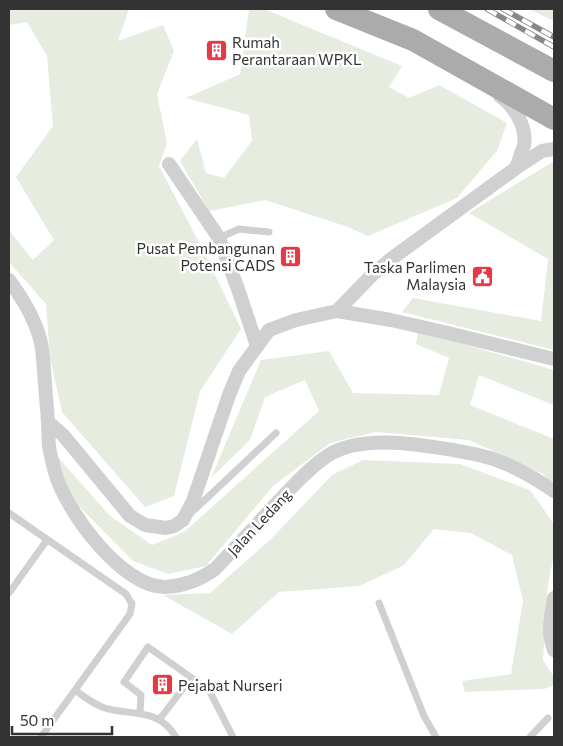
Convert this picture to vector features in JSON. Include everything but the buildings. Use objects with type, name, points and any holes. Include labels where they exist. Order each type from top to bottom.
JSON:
[{"type":"main road","points":[[336,9],[413,40],[554,120]]},
{"type":"main road","points":[[439,9],[554,71]]},
{"type":"street","points":[[466,69],[509,102],[521,121],[524,144],[516,168]]},
{"type":"street","points":[[337,311],[373,274],[391,259],[516,168],[542,151],[554,149]]},
{"type":"street","points":[[169,164],[220,238],[257,346]]},
{"type":"street","name":"Jalan Ledang","points":[[9,280],[30,311],[42,344],[49,446],[55,473],[64,496],[89,534],[110,557],[127,572],[145,582],[165,587],[189,583],[203,578],[215,569],[298,480],[329,455],[344,448],[367,443],[390,443],[421,445],[474,454],[500,461],[525,473],[554,491]]},
{"type":"street","points":[[48,422],[63,435],[130,516],[145,525],[166,528],[184,520],[193,501],[239,371],[269,330],[296,320],[337,311],[390,320],[554,359]]},
{"type":"street","points":[[554,598],[550,623],[551,642],[554,650]]},
{"type":"lane","points":[[220,238],[239,229],[269,232]]},
{"type":"lane","points":[[184,520],[276,433]]},
{"type":"lane","points":[[9,513],[126,594],[132,604],[130,614],[41,737]]},
{"type":"lane","points":[[9,594],[47,540]]},
{"type":"lane","points":[[379,603],[424,716],[436,737]]},
{"type":"lane","points":[[140,713],[141,695],[124,682],[148,647],[209,690],[233,737]]},
{"type":"lane","points":[[159,720],[191,678]]},
{"type":"lane","points":[[75,690],[101,707],[119,712],[140,713],[159,720],[176,737]]},
{"type":"lane","points":[[530,737],[548,718]]},
{"type":"shaded area","points":[[9,9],[129,9],[118,41],[163,25],[174,51],[157,94],[167,143],[159,166],[203,250],[241,329],[200,391],[174,496],[145,507],[62,412],[50,358],[46,304],[9,262],[9,230],[33,260],[54,240],[16,177],[53,126],[47,56],[27,22],[9,25]]},
{"type":"shaded area","points":[[249,9],[264,9],[402,66],[389,87],[409,98],[439,85],[507,123],[497,151],[457,198],[368,236],[348,227],[265,200],[209,211],[180,161],[197,139],[206,173],[224,178],[252,141],[249,115],[186,98],[240,74]]},
{"type":"shaded area","points":[[529,9],[554,9],[554,21]]},
{"type":"shaded area","points":[[554,161],[554,350],[402,312],[413,298],[541,321],[548,259],[469,213]]},
{"type":"shaded area","points":[[418,331],[554,370],[554,404],[479,375],[470,405],[554,439],[554,486],[543,474],[469,440],[376,432],[330,443],[273,486],[206,566],[168,574],[133,561],[71,498],[57,456],[110,516],[152,545],[184,532],[319,411],[305,380],[265,397],[250,440],[211,478],[261,360],[329,351],[353,393],[439,395],[449,358],[416,344]]},
{"type":"shaded area","points":[[363,460],[460,464],[530,490],[554,524],[554,555],[548,583],[543,660],[554,677],[554,685],[544,689],[465,692],[462,681],[511,674],[523,601],[512,555],[471,533],[434,529],[403,566],[359,586],[279,592],[232,634],[163,595],[210,593],[272,538],[332,475]]},
{"type":"railway","points":[[487,9],[554,47]]},
{"type":"railway","points":[[503,9],[554,37]]},
{"type":"place","name":"Rumah Perantaraan WPKL","points":[[216,51]]},
{"type":"place","name":"Pusat Pembangunan Potensi CADS","points":[[291,257]]},
{"type":"place","name":"Taska Parlimen Malaysia","points":[[482,276]]},
{"type":"place","name":"Pejabat Nurseri","points":[[162,685]]}]
